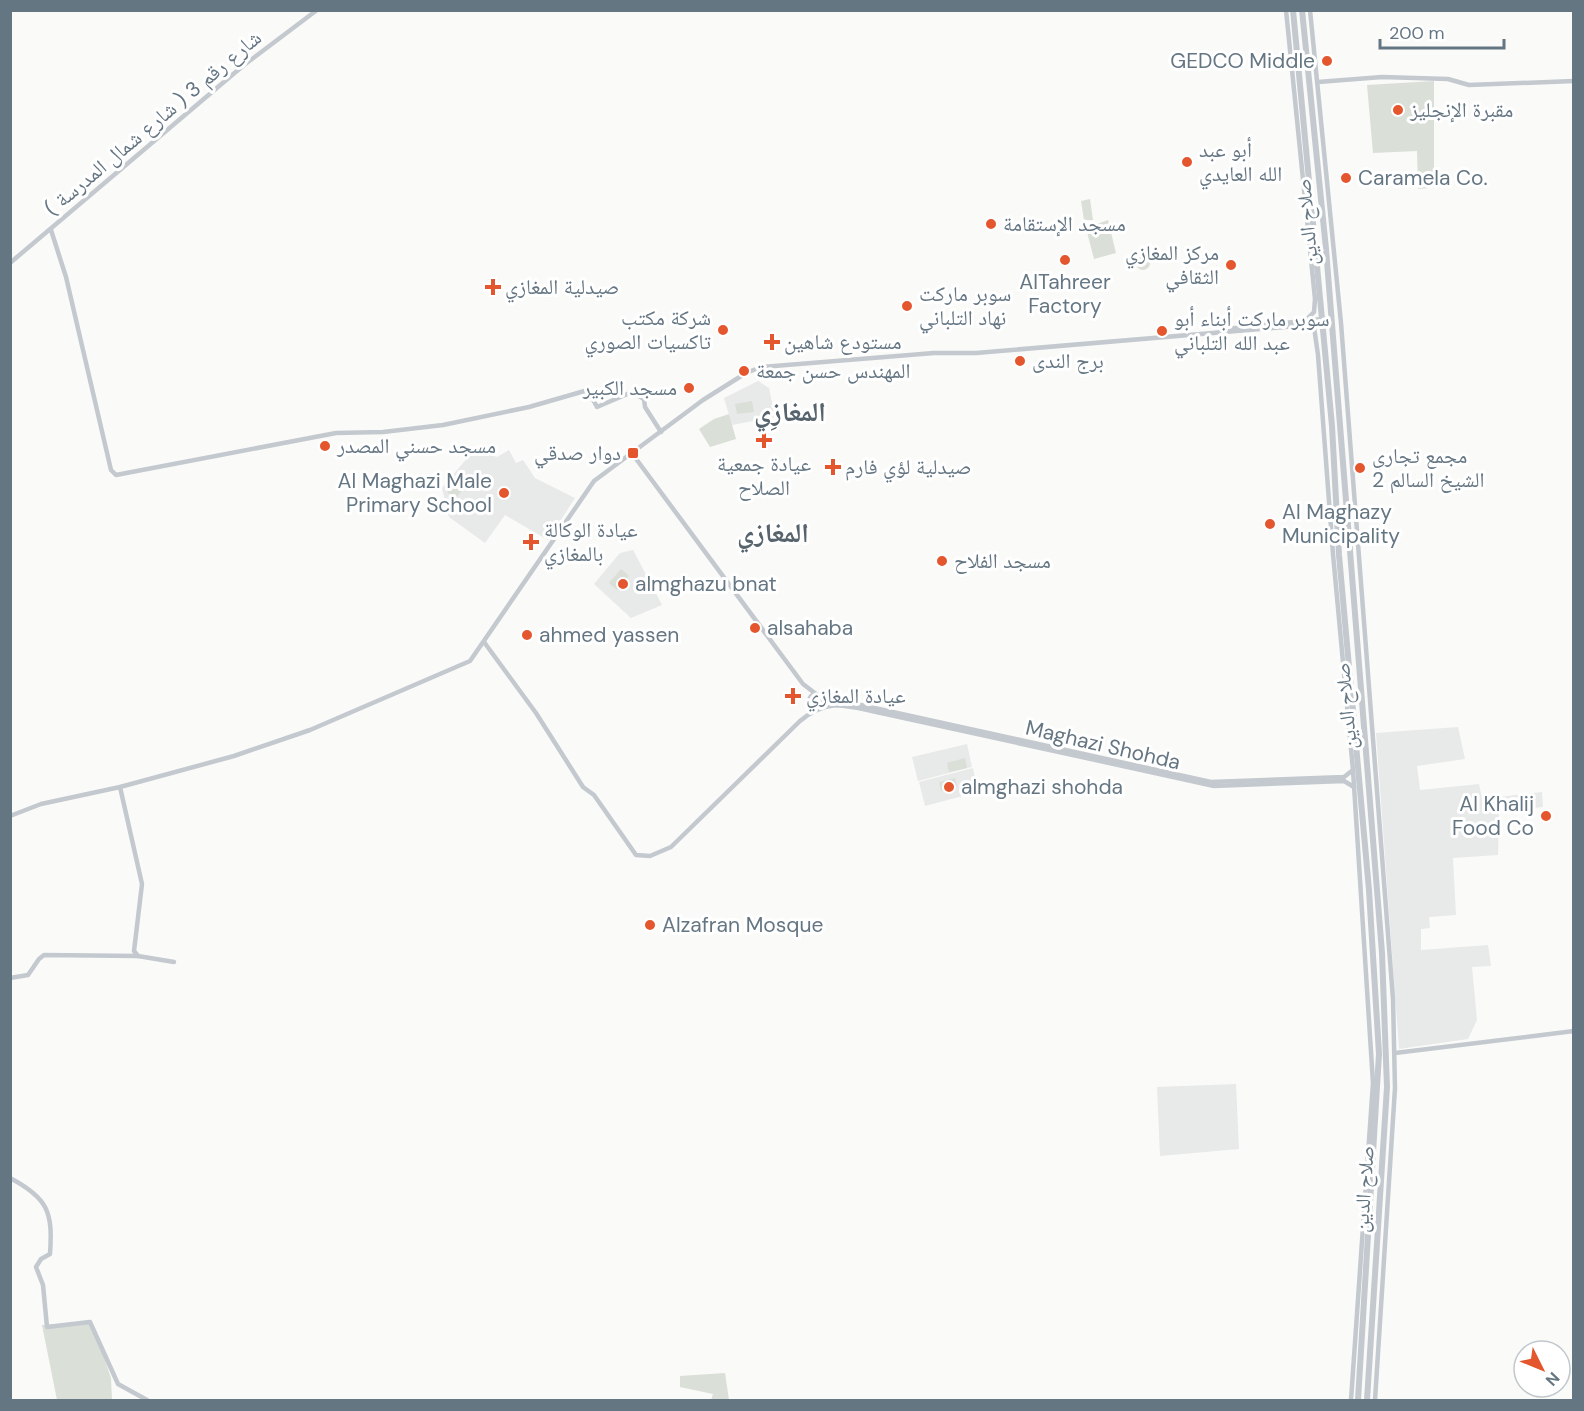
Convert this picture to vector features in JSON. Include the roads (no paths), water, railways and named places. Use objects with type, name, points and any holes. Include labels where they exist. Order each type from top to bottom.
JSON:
[{"type":"highway","name":"صلاح الدين","points":[[1293,10],[1301,80],[1310,212],[1322,321],[1350,672],[1355,769],[1369,890],[1379,1054],[1358,1401]]},
{"type":"highway","name":"صلاح الدين","points":[[1302,10],[1331,320],[1382,953],[1387,1065],[1382,1233],[1373,1303],[1367,1401]]},
{"type":"highway","points":[[1301,80],[1310,80]]},
{"type":"highway","points":[[1342,459],[1349,451]]},
{"type":"highway","points":[[1354,606],[1362,599]]},
{"type":"highway","points":[[1350,672],[1359,675]]},
{"type":"highway","points":[[1355,769],[1363,771],[1368,769]]},
{"type":"highway","points":[[1365,1301],[1369,1299],[1373,1303]]},
{"type":"highway","points":[[1362,1330],[1367,1327],[1372,1331]]},
{"type":"street","name":"شارع رقم 3 ( شارع شمال المدرسة )","points":[[10,263],[244,65],[317,10]]},
{"type":"street","points":[[1286,10],[1310,212],[1315,307],[1307,323]]},
{"type":"street","points":[[1310,10],[1341,323],[1395,1053],[1382,1233],[1375,1401]]},
{"type":"street","points":[[1318,82],[1382,77],[1448,78],[1469,85],[1574,81]]},
{"type":"street","points":[[51,230],[66,277],[111,470],[117,476],[336,434],[383,432],[443,425],[529,407],[588,390],[597,407],[632,392],[644,399],[645,406],[661,432]]},
{"type":"street","points":[[10,816],[41,804],[120,787],[234,756],[310,730],[470,661],[579,500],[600,476],[724,386],[761,367],[934,353],[976,353],[1331,320]]},
{"type":"street","points":[[1307,323],[1314,327],[1318,354],[1332,554],[1355,769],[1354,788],[1373,1083],[1351,1401]]},
{"type":"street","points":[[631,452],[806,687],[818,695],[846,704]]},
{"type":"street","points":[[484,642],[536,713],[583,787],[594,795],[636,855],[650,856],[670,847],[800,721],[819,707],[822,702],[818,695]]},
{"type":"street","points":[[818,695],[810,697],[809,702],[813,707],[846,704]]},
{"type":"street","name":"Maghazi Shohda","points":[[846,704],[1211,782],[1340,777],[1347,776],[1355,769]]},
{"type":"street","name":"Maghazi Shohda","points":[[846,704],[1214,786],[1344,781],[1354,788]]},
{"type":"street","points":[[120,787],[142,884],[134,951],[138,956]]},
{"type":"street","points":[[10,978],[28,975],[39,958],[44,955],[138,956],[174,962]]},
{"type":"street","points":[[1395,1053],[1574,1031]]},
{"type":"street","points":[[10,1178],[36,1192],[46,1206],[51,1254],[41,1259],[36,1267],[43,1285],[47,1327],[90,1322],[118,1384],[147,1401]]},
{"type":"place","name":"GEDCO Middle","points":[[1327,61]]},
{"type":"place","name":"مقبرة الإنجليز","points":[[1398,110]]},
{"type":"place","name":"أبو عبد الله العايدي","points":[[1187,162]]},
{"type":"place","name":"Caramela Co.","points":[[1346,178]]},
{"type":"place","name":"مسجد الإستقامة","points":[[991,224]]},
{"type":"place","name":"AlTahreer Factory","points":[[1065,260]]},
{"type":"place","name":"مركز المغازي الثقافي","points":[[1231,265]]},
{"type":"place","name":"صيدلية المغازي","points":[[493,287]]},
{"type":"place","name":"سوبر ماركت نهاد التلباني","points":[[907,306]]},
{"type":"place","name":"شركة مكتب تاكسيات الصوري","points":[[723,330]]},
{"type":"place","name":"سوبر ماركت أبناء أبو عبد الله التلباني","points":[[1162,331]]},
{"type":"place","name":"مستودع شاهين","points":[[772,342]]},
{"type":"place","name":"برج الندى","points":[[1020,361]]},
{"type":"place","name":"المهندس حسن جمعة","points":[[744,371]]},
{"type":"place","name":"مسجد الكبير","points":[[689,388]]},
{"type":"place","name":"عيادة جمعية الصلاح","points":[[764,440]]},
{"type":"place","name":"مسجد حسني المصدر","points":[[325,446]]},
{"type":"place","name":"دوار صدقي","points":[[633,453]]},
{"type":"place","name":"صيدلية لؤي فارم","points":[[833,467]]},
{"type":"place","name":"مجمع تجاري الشيخ السالم 2","points":[[1360,468]]},
{"type":"place","name":"Al Maghazi Male Primary School","points":[[504,493]]},
{"type":"place","name":"Al Maghazy Municipality","points":[[1270,524]]},
{"type":"place","name":"عيادة الوكالة بالمغازي","points":[[531,542]]},
{"type":"place","name":"مسجد الفلاح","points":[[942,561]]},
{"type":"place","name":"almghazu bnat","points":[[623,584]]},
{"type":"place","name":"alsahaba","points":[[755,628]]},
{"type":"place","name":"ahmed yassen","points":[[527,635]]},
{"type":"place","name":"عيادة المغازي","points":[[793,696]]},
{"type":"place","name":"almghazi shohda","points":[[949,787]]},
{"type":"place","name":"Al Khalij Food Co","points":[[1546,816]]},
{"type":"place","name":"Alzafran Mosque","points":[[650,925]]},
{"type":"district","name":"المغازِي","points":[[790,411]]},
{"type":"district","name":"المغازي","points":[[773,532]]}]
